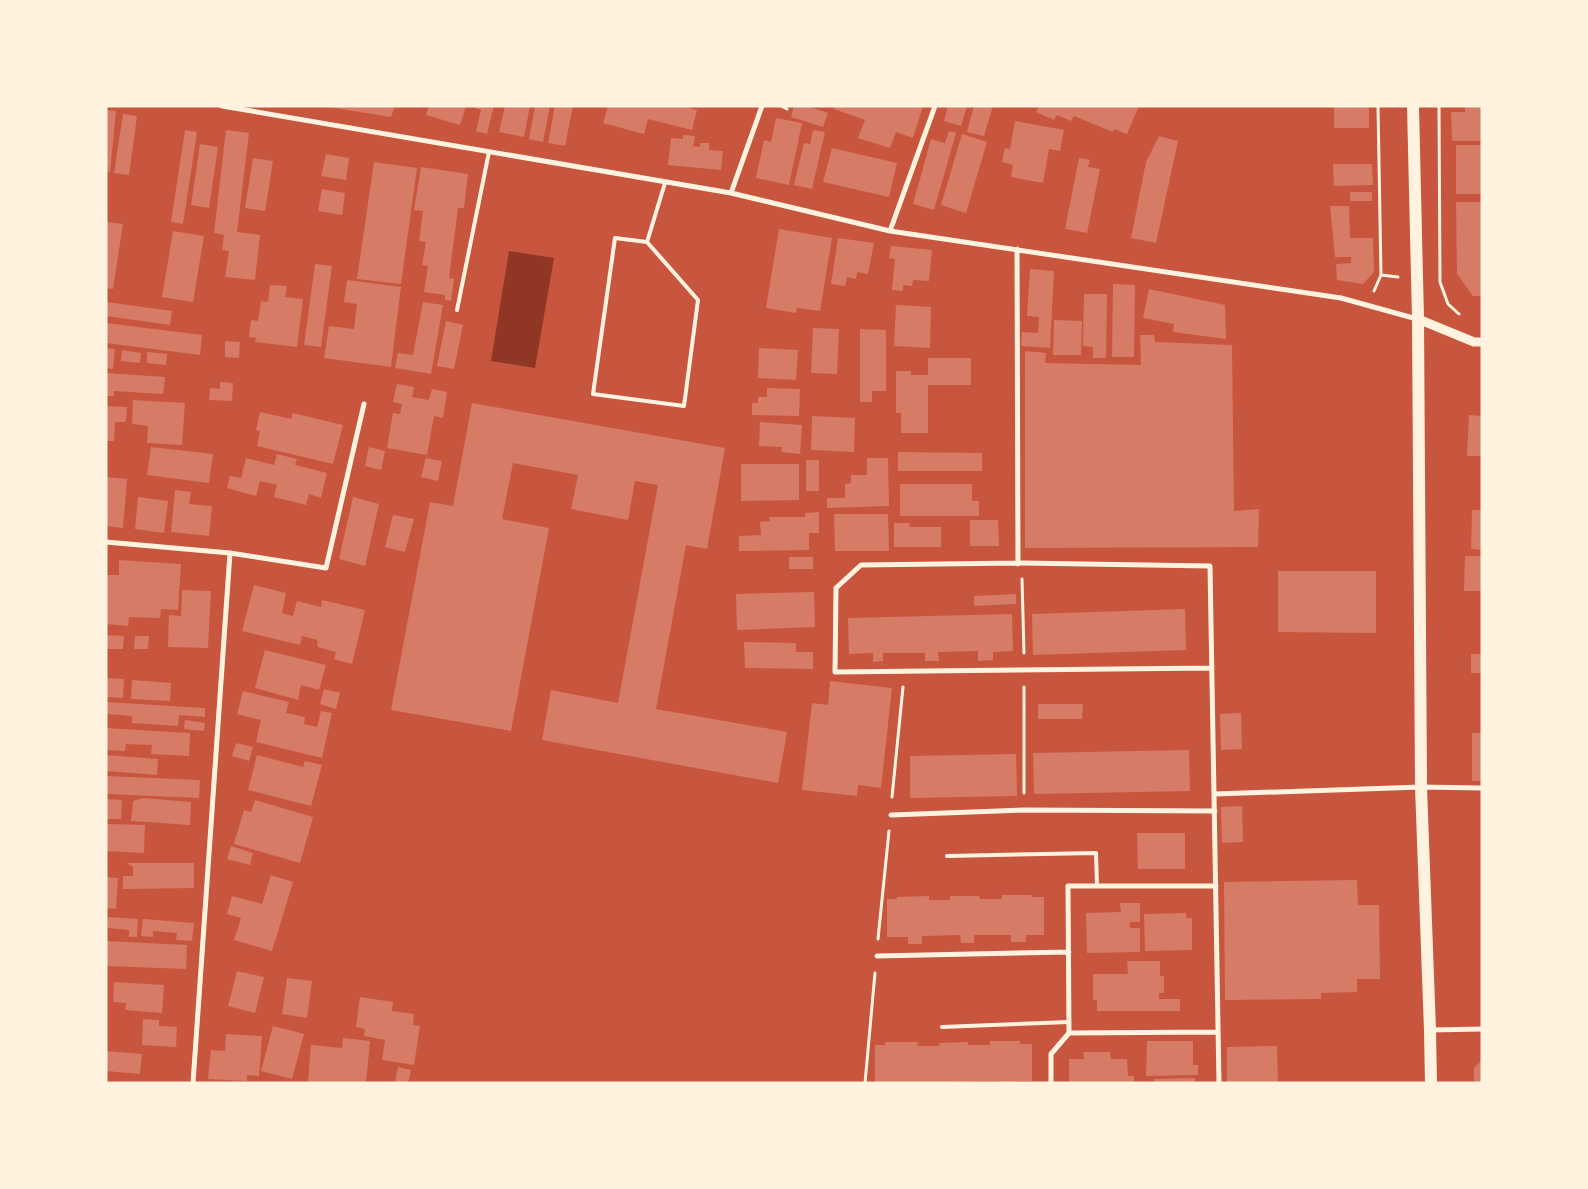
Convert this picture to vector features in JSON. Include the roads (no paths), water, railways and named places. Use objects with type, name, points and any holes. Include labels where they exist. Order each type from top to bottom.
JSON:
[{"type":"main road","points":[[1413,106],[1418,319],[1421,788],[1431,1083]]},
{"type":"street","points":[[222,106],[731,193],[890,230],[1341,298],[1418,319],[1474,342],[1482,342]]},
{"type":"street","points":[[731,193],[762,106]]},
{"type":"street","points":[[890,230],[935,106]]},
{"type":"street","points":[[1017,249],[1018,564]]},
{"type":"street","points":[[106,542],[230,553],[326,568],[364,404]]},
{"type":"street","points":[[193,1083],[230,553]]},
{"type":"street","points":[[1212,668],[835,672],[836,588],[860,566],[1018,564],[1210,566],[1215,811],[1219,1083]]},
{"type":"street","points":[[1214,794],[1482,788]]},
{"type":"street","points":[[891,815],[1024,810],[1215,811]]},
{"type":"street","points":[[1051,1083],[1051,1054],[1069,1033],[1068,886],[1216,886]]},
{"type":"street","points":[[877,956],[1069,952]]},
{"type":"street","points":[[1430,1030],[1482,1029]]},
{"type":"street","points":[[1069,1033],[1218,1032]]},
{"type":"lane","points":[[458,310],[489,152]]},
{"type":"lane","points":[[648,242],[665,183]]},
{"type":"lane","points":[[615,238],[648,242],[698,300],[684,406],[593,394],[615,238]]},
{"type":"lane","points":[[947,856],[1096,854],[1096,886]]},
{"type":"lane","points":[[942,1026],[1069,1022]]}]
